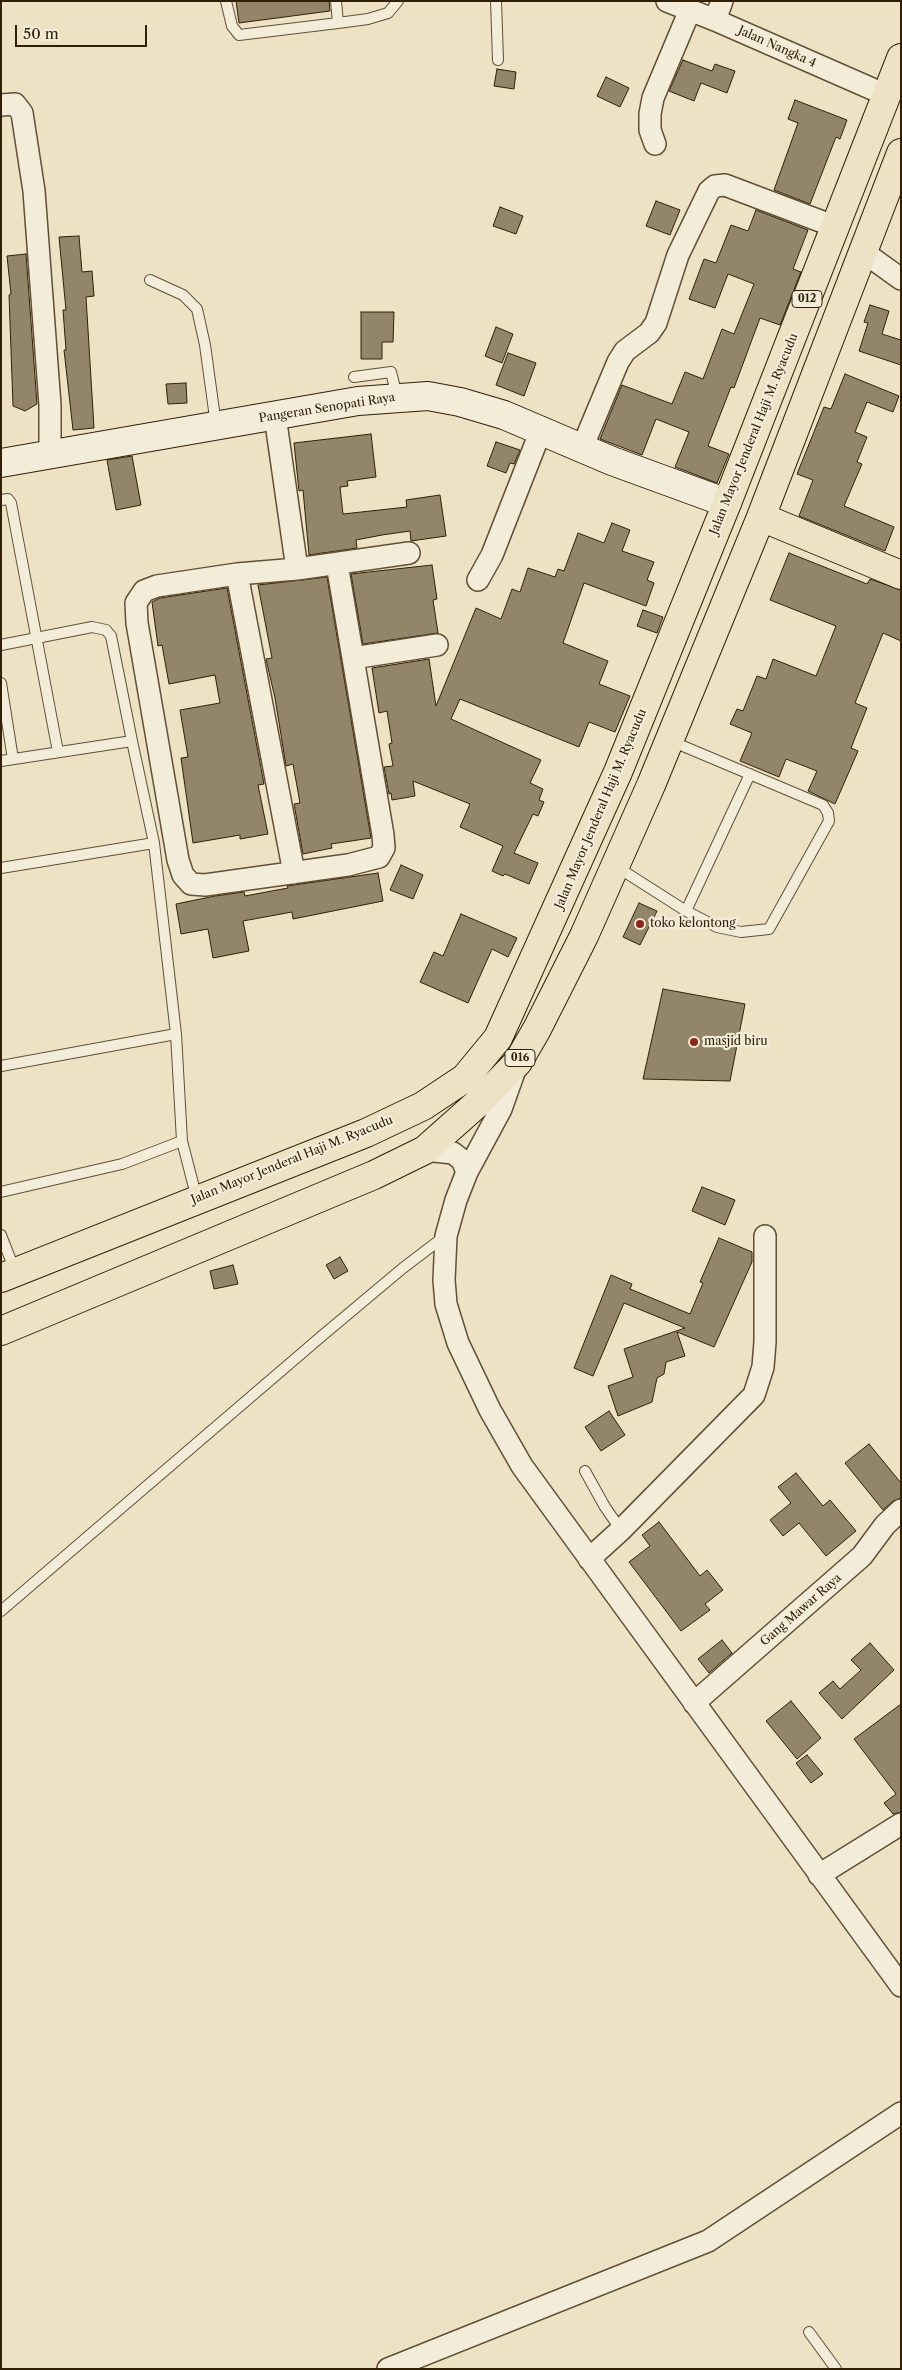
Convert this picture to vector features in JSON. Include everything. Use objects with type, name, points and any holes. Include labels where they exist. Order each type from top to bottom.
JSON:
[{"type":"main road","name":"Jalan Mayor Jenderal Haji M. Ryacudu","points":[[9,1275],[366,1133],[423,1106],[465,1078],[498,1038],[584,853],[727,503],[901,58]]},
{"type":"main road","name":"012","points":[[761,517],[901,153]]},
{"type":"main road","points":[[761,517],[901,575]]},
{"type":"main road","name":"016","points":[[1,1331],[364,1179],[426,1150],[479,1102],[518,1062],[543,1018],[616,866],[761,517]]},
{"type":"main road","points":[[584,853],[616,866]]},
{"type":"street","name":"Jalan Nangka 4","points":[[667,1],[690,10],[719,11],[886,95]]},
{"type":"street","points":[[655,144],[650,130],[653,98],[690,10]]},
{"type":"street","points":[[1,106],[15,104],[22,113],[34,191],[50,405],[50,455]]},
{"type":"street","points":[[582,448],[618,362],[626,351],[648,333],[656,323],[678,255],[709,191],[715,186],[725,186],[836,227]]},
{"type":"street","points":[[862,251],[901,279]]},
{"type":"street","name":"Pangeran Senopati Raya","points":[[1,463],[398,396],[428,396],[460,402],[542,430],[582,448],[727,503]]},
{"type":"street","points":[[275,416],[297,569]]},
{"type":"street","points":[[478,580],[492,555],[542,430]]},
{"type":"street","points":[[337,564],[384,835],[384,848],[379,857],[348,865],[205,886],[191,884],[183,875],[178,860],[137,623],[136,603],[144,591],[157,586],[237,574],[337,564],[409,553]]},
{"type":"street","points":[[237,574],[294,873]]},
{"type":"street","points":[[353,658],[437,645]]},
{"type":"street","points":[[518,1062],[501,1110],[467,1172],[456,1200],[446,1236],[446,1304],[458,1342],[490,1410],[522,1466],[901,1986]]},
{"type":"street","points":[[426,1150],[453,1152],[462,1160],[467,1172]]},
{"type":"street","points":[[589,1559],[622,1530],[754,1395],[763,1367],[765,1350],[765,1236]]},
{"type":"street","name":"Gang Mawar Raya","points":[[694,1703],[862,1556],[885,1525],[901,1510]]},
{"type":"street","points":[[819,1875],[901,1824]]},
{"type":"street","points":[[388,2369],[708,2241],[901,2113]]},
{"type":"lane","points":[[226,1],[232,26],[239,35],[368,20],[388,13],[398,1]]},
{"type":"lane","points":[[336,1],[338,23]]},
{"type":"lane","points":[[496,1],[498,60]]},
{"type":"lane","points":[[150,280],[183,295],[197,309],[205,345],[216,426]]},
{"type":"lane","points":[[354,377],[391,372],[398,396]]},
{"type":"lane","points":[[1,500],[8,499],[11,503],[58,752]]},
{"type":"lane","points":[[1,645],[92,627],[106,630],[111,636],[154,843],[176,1034],[182,1141],[197,1199]]},
{"type":"lane","points":[[1,684],[12,759]]},
{"type":"lane","points":[[1,761],[132,741]]},
{"type":"lane","points":[[616,866],[686,911],[717,927],[741,932],[769,929],[829,821],[828,813],[823,805],[669,741]]},
{"type":"lane","points":[[686,911],[750,774]]},
{"type":"lane","points":[[1,868],[154,843]]},
{"type":"lane","points":[[1,1066],[176,1034]]},
{"type":"lane","points":[[1,1192],[122,1164],[182,1141]]},
{"type":"lane","points":[[1,1234],[9,1275]]},
{"type":"lane","points":[[1,1611],[403,1268],[446,1236]]},
{"type":"lane","points":[[585,1471],[605,1507],[622,1530]]},
{"type":"lane","points":[[809,2332],[836,2369]]},
{"type":"building","points":[[236,1],[329,1],[330,11],[239,23]]},
{"type":"building","points":[[683,60],[712,71],[715,64],[735,71],[727,93],[701,83],[694,101],[669,91]]},
{"type":"building","points":[[497,69],[516,72],[514,89],[494,86]]},
{"type":"building","points":[[606,77],[629,88],[620,107],[597,96]]},
{"type":"building","points":[[795,100],[847,120],[840,139],[836,137],[810,204],[774,190],[798,123],[788,119]]},
{"type":"building","points":[[656,201],[680,210],[670,235],[646,226]]},
{"type":"building","points":[[500,207],[523,216],[516,234],[493,226]]},
{"type":"building","points":[[756,210],[808,230],[793,269],[801,272],[780,325],[760,318],[734,388],[731,387],[708,446],[729,454],[717,483],[675,467],[689,432],[656,419],[642,455],[600,439],[622,385],[672,404],[685,372],[703,379],[722,329],[734,334],[754,284],[728,274],[715,308],[689,299],[704,259],[716,263],[731,225],[748,231]]},
{"type":"building","points":[[79,236],[82,272],[92,271],[94,296],[86,297],[94,428],[73,430],[64,350],[66,350],[63,310],[66,310],[59,237]]},
{"type":"building","points":[[26,254],[37,404],[25,411],[13,406],[9,295],[11,294],[7,256]]},
{"type":"building","points":[[870,305],[889,311],[882,334],[901,340],[901,365],[859,351],[868,323],[864,322]]},
{"type":"building","points":[[361,312],[394,312],[393,342],[382,342],[382,359],[361,359]]},
{"type":"building","points":[[496,327],[513,334],[502,363],[485,356]]},
{"type":"building","points":[[508,353],[536,363],[524,396],[496,385]]},
{"type":"building","points":[[845,374],[899,396],[893,412],[867,402],[855,432],[867,437],[857,462],[862,464],[844,506],[894,527],[885,551],[799,516],[813,480],[797,474],[824,407],[831,409]]},
{"type":"building","points":[[186,383],[187,403],[168,404],[166,384]]},
{"type":"building","points":[[371,434],[376,477],[347,481],[348,486],[340,487],[343,514],[407,507],[406,500],[440,495],[446,536],[411,541],[410,531],[356,540],[357,548],[309,555],[303,490],[299,491],[294,443]]},
{"type":"building","points":[[496,442],[520,450],[514,464],[510,463],[506,473],[487,466]]},
{"type":"building","points":[[132,456],[141,505],[116,510],[107,460]]},
{"type":"building","points":[[612,523],[630,530],[622,551],[654,562],[647,580],[654,583],[646,606],[584,583],[563,643],[608,661],[599,684],[630,696],[615,732],[589,722],[579,747],[460,699],[451,719],[541,760],[530,783],[543,789],[539,800],[544,802],[538,816],[533,814],[514,853],[538,863],[529,884],[492,871],[503,846],[460,827],[470,804],[413,781],[415,796],[392,800],[391,793],[389,794],[384,767],[393,766],[389,744],[392,743],[387,711],[379,713],[372,668],[429,659],[436,706],[476,608],[501,619],[512,589],[520,592],[528,568],[555,577],[558,569],[564,571],[578,533],[604,543]]},
{"type":"building","points":[[789,553],[867,584],[870,579],[901,590],[901,641],[883,633],[855,703],[867,708],[851,748],[858,751],[835,804],[808,791],[817,771],[786,759],[779,777],[740,761],[752,733],[730,724],[737,709],[743,711],[757,676],[766,679],[773,659],[816,676],[836,626],[770,600]]},
{"type":"building","points":[[432,565],[437,599],[433,600],[438,633],[363,644],[351,574]]},
{"type":"building","points":[[327,577],[371,838],[331,844],[332,848],[303,854],[294,804],[300,803],[293,764],[286,766],[275,698],[266,659],[272,658],[258,585]]},
{"type":"building","points":[[227,588],[264,784],[258,785],[268,834],[240,839],[240,835],[193,843],[181,758],[188,757],[180,710],[220,703],[215,675],[169,684],[162,645],[158,646],[152,602],[160,598]]},
{"type":"building","points":[[643,610],[663,617],[657,633],[637,626]]},
{"type":"building","points":[[401,865],[423,875],[413,899],[390,890]]},
{"type":"building","points":[[378,873],[383,901],[293,919],[292,912],[243,921],[249,951],[213,958],[208,929],[181,934],[176,904],[244,892],[245,896],[288,888],[287,886]]},
{"type":"building","name":"toko kelontong","points":[[639,903],[657,911],[640,945],[623,937]]},
{"type":"building","points":[[461,914],[517,938],[508,957],[492,949],[468,1003],[420,982],[434,952],[443,956]]},
{"type":"building","name":"masjid biru","points":[[663,989],[745,1004],[730,1081],[643,1079]]},
{"type":"building","points":[[702,1187],[735,1200],[725,1225],[692,1211]]},
{"type":"building","points":[[719,1238],[752,1252],[752,1262],[714,1347],[677,1332],[685,1356],[666,1362],[664,1374],[657,1378],[652,1402],[618,1416],[608,1386],[633,1377],[624,1349],[685,1328],[624,1303],[593,1376],[574,1368],[611,1275],[632,1284],[630,1289],[690,1314],[703,1283],[700,1282]]},
{"type":"building","points":[[340,1257],[348,1271],[334,1279],[326,1265]]},
{"type":"building","points":[[233,1265],[238,1284],[214,1289],[210,1271]]},
{"type":"building","points":[[609,1411],[625,1435],[601,1451],[585,1427]]},
{"type":"building","points":[[869,1444],[901,1483],[901,1498],[893,1501],[883,1510],[845,1463]]},
{"type":"building","points":[[796,1473],[823,1506],[830,1500],[856,1531],[826,1556],[799,1523],[783,1536],[770,1520],[791,1503],[778,1487]]},
{"type":"building","points":[[659,1522],[700,1576],[707,1570],[723,1590],[705,1604],[710,1610],[681,1631],[629,1562],[650,1546],[642,1535]]},
{"type":"building","points":[[722,1640],[732,1653],[709,1673],[698,1659]]},
{"type":"building","points":[[870,1643],[894,1670],[842,1719],[819,1693],[833,1681],[840,1689],[861,1670],[851,1660]]},
{"type":"building","points":[[791,1701],[821,1738],[797,1759],[766,1721]]},
{"type":"building","points":[[901,1704],[901,1812],[893,1814],[884,1803],[896,1794],[854,1739]]},
{"type":"building","points":[[807,1755],[823,1774],[811,1783],[796,1763]]},
{"type":"place","name":"toko kelontong","points":[[640,924]]},
{"type":"place","name":"masjid biru","points":[[694,1042]]}]
